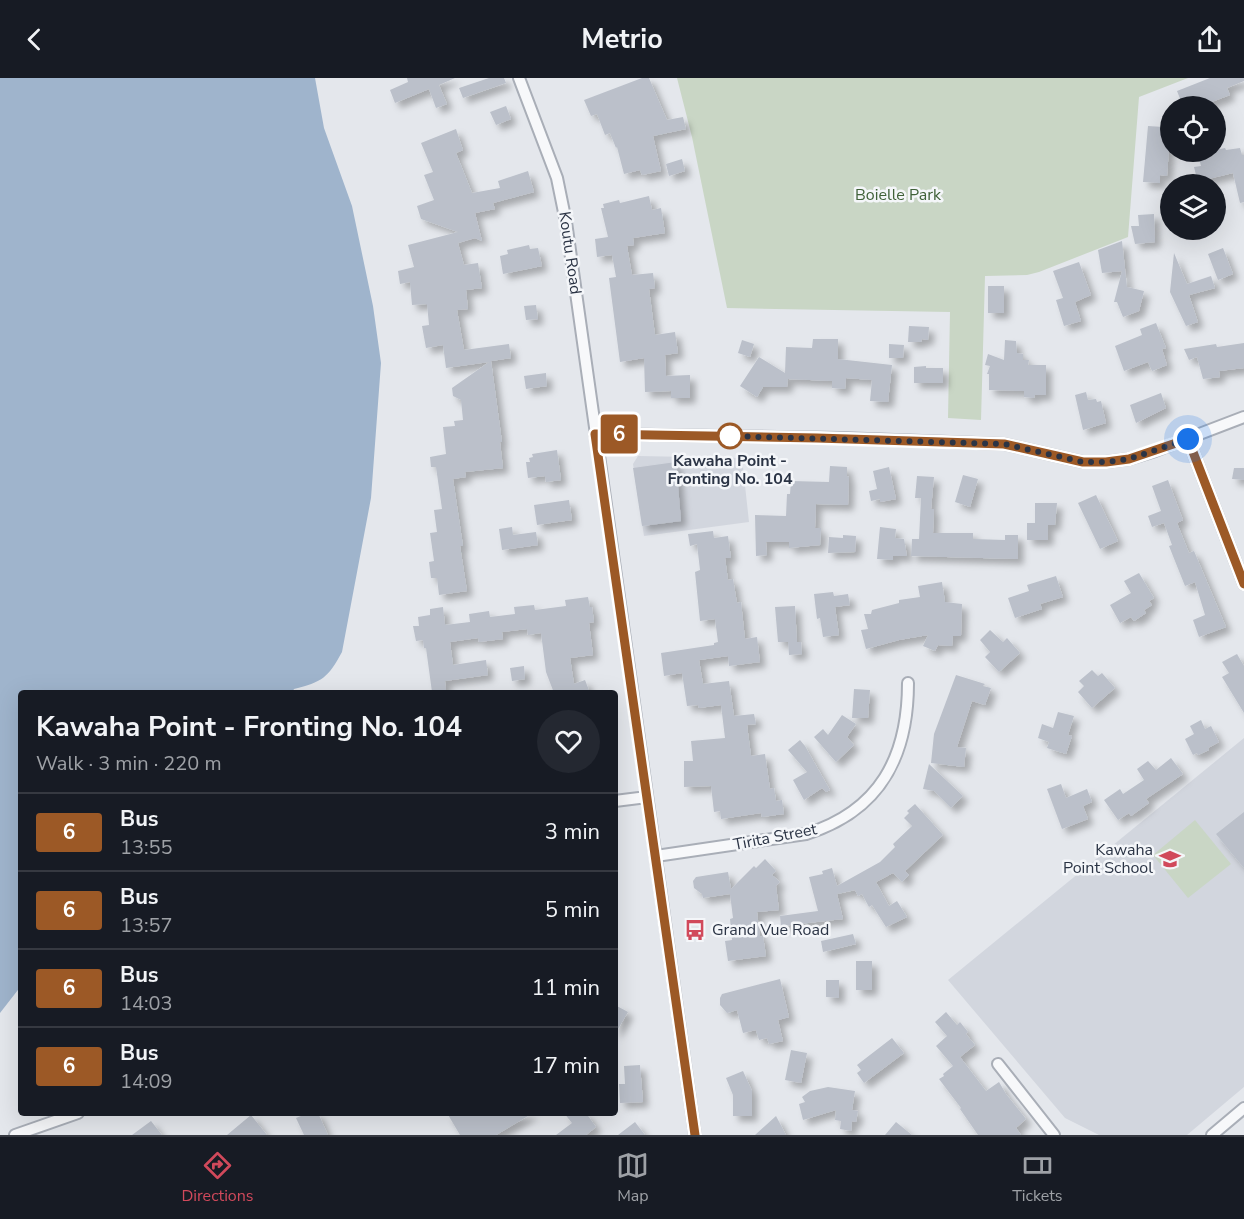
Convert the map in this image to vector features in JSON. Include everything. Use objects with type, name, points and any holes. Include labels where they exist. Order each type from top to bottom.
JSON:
[{"type":"street","name":"Koutu Road","points":[[519,78],[543,140],[561,197],[647,797]]},
{"type":"street","points":[[595,434],[1004,444],[1083,462],[1106,462],[1129,459],[1244,417]]},
{"type":"street","points":[[1188,439],[1244,584]]},
{"type":"street","name":"Tirita Street","points":[[656,856],[806,834],[820,830],[851,813],[875,791],[895,758],[905,726],[908,683]]},
{"type":"street","points":[[618,801],[647,797],[695,1135]]},
{"type":"street","points":[[999,1064],[1054,1135]]},
{"type":"street","points":[[1212,1135],[1244,1108]]},
{"type":"street","points":[[15,1135],[42,1130],[72,1116]]},
{"type":"shaded area","points":[[638,456],[742,458],[749,522],[644,536],[633,464]]},
{"type":"shaded area","name":"Kawaha Point School","points":[[1244,738],[1244,1087],[1187,1135],[1099,1135],[1065,1118],[948,980]]},
{"type":"green space","name":"Boielle Park","points":[[677,78],[1188,78],[1139,97],[1128,237],[1039,272],[1027,275],[985,276],[981,420],[948,418],[950,312],[727,308],[692,137]]},
{"type":"green space","points":[[1195,820],[1231,864],[1188,898],[1153,855]]},
{"type":"water","points":[[0,78],[315,78],[324,128],[352,206],[373,306],[381,363],[371,498],[342,652],[333,668],[323,678],[294,690],[18,690],[18,990],[0,1013]]},
{"type":"building","points":[[407,78],[455,78],[439,85],[447,104],[436,108],[429,89],[395,103],[390,90],[408,82]]},
{"type":"building","points":[[489,78],[504,78],[506,83],[463,98],[459,88]]},
{"type":"building","points":[[642,78],[649,78],[667,120],[683,117],[686,129],[653,136],[661,171],[642,175],[640,170],[624,174],[617,147],[610,133],[605,135],[597,114],[591,116],[584,100]]},
{"type":"building","points":[[1210,78],[1244,78],[1244,81],[1227,88],[1230,95],[1226,97],[1179,96],[1177,91]]},
{"type":"building","points":[[506,106],[511,119],[496,125],[490,112]]},
{"type":"building","points":[[1148,126],[1160,127],[1160,162],[1168,162],[1167,174],[1160,174],[1160,183],[1143,182]]},
{"type":"building","points":[[456,129],[463,150],[456,153],[472,193],[500,188],[498,181],[528,171],[534,192],[493,203],[495,209],[475,213],[482,241],[475,238],[458,243],[464,265],[478,263],[482,288],[466,290],[468,309],[457,310],[464,350],[509,344],[511,358],[491,361],[502,442],[500,442],[503,468],[465,472],[466,477],[453,479],[467,591],[439,595],[437,578],[431,578],[429,562],[434,561],[430,533],[437,532],[434,510],[442,509],[436,467],[431,467],[430,457],[446,454],[443,427],[455,426],[454,421],[463,420],[461,400],[453,396],[452,388],[489,362],[446,368],[443,345],[426,348],[422,326],[429,325],[427,304],[412,305],[410,282],[400,284],[398,271],[414,267],[408,245],[458,232],[421,219],[417,206],[434,200],[424,175],[433,172],[421,143]]},
{"type":"building","points":[[1240,148],[1244,155],[1244,202],[1240,203],[1233,173],[1196,174],[1194,167],[1201,166],[1200,162],[1226,162],[1226,150]]},
{"type":"building","points":[[682,159],[685,171],[669,176],[666,164]]},
{"type":"building","points":[[649,196],[652,210],[661,208],[665,233],[633,238],[634,245],[627,246],[632,275],[653,273],[655,288],[649,289],[655,335],[675,332],[678,353],[665,355],[666,376],[690,375],[690,398],[671,398],[671,391],[645,392],[644,358],[620,362],[609,278],[616,277],[612,255],[597,257],[595,239],[608,237],[601,208],[604,208],[603,204],[619,200],[620,203]]},
{"type":"building","points":[[1154,214],[1155,242],[1135,244],[1131,226],[1139,226],[1138,215]]},
{"type":"building","points":[[1122,241],[1127,287],[1144,291],[1139,311],[1123,317],[1117,302],[1114,302],[1122,271],[1102,273],[1098,250]]},
{"type":"building","points":[[529,245],[530,249],[538,248],[542,266],[503,274],[500,256],[508,254],[507,250]]},
{"type":"building","points":[[1223,248],[1233,274],[1218,280],[1208,254]]},
{"type":"building","points":[[1174,253],[1187,284],[1211,276],[1215,288],[1189,295],[1198,322],[1186,326],[1170,292]]},
{"type":"building","points":[[1079,262],[1091,295],[1075,302],[1081,321],[1064,326],[1056,300],[1063,298],[1053,271]]},
{"type":"building","points":[[988,286],[1004,286],[1004,313],[988,313]]},
{"type":"building","points":[[536,305],[538,319],[526,320],[524,306]]},
{"type":"building","points":[[1156,323],[1166,348],[1162,349],[1167,365],[1152,371],[1148,362],[1124,371],[1115,346],[1142,335],[1140,329]]},
{"type":"building","points":[[909,326],[929,327],[928,340],[908,342]]},
{"type":"building","points":[[813,339],[838,339],[838,359],[892,365],[888,402],[870,401],[872,380],[846,378],[845,389],[832,388],[832,381],[788,379],[787,387],[763,387],[757,397],[740,386],[759,357],[785,373],[786,347],[812,348]]},
{"type":"building","points":[[742,340],[754,344],[750,357],[738,353]]},
{"type":"building","points":[[1005,340],[1016,341],[1017,353],[1023,354],[1023,360],[1029,360],[1028,365],[1046,365],[1046,395],[1035,395],[1034,398],[1024,397],[1024,391],[989,390],[989,374],[987,374],[990,366],[985,365],[988,354],[1004,360]]},
{"type":"building","points":[[1244,343],[1244,368],[1219,371],[1220,377],[1203,379],[1197,357],[1189,360],[1184,349],[1216,344],[1217,347]]},
{"type":"building","points":[[889,344],[904,345],[903,358],[889,358]]},
{"type":"building","points":[[926,366],[926,368],[943,368],[943,383],[914,383],[914,367]]},
{"type":"building","points":[[546,373],[547,386],[526,389],[524,376]]},
{"type":"building","points":[[1086,392],[1088,400],[1101,401],[1106,423],[1083,430],[1075,395]]},
{"type":"building","points":[[1161,393],[1166,408],[1136,423],[1130,405]]},
{"type":"building","points":[[557,450],[561,480],[546,482],[545,476],[528,478],[526,462],[530,462],[529,458],[533,457],[532,454]]},
{"type":"building","points":[[676,462],[681,521],[642,526],[633,468]]},
{"type":"building","points":[[830,466],[847,467],[848,505],[816,504],[815,528],[821,528],[820,545],[789,548],[789,542],[766,542],[767,555],[756,556],[755,515],[786,516],[787,494],[790,494],[791,481],[829,482]]},
{"type":"building","points":[[889,467],[896,499],[871,501],[869,491],[877,489],[873,471]]},
{"type":"building","points":[[1234,468],[1244,468],[1244,480],[1232,479]]},
{"type":"building","points":[[963,475],[978,479],[970,507],[955,502]]},
{"type":"building","points":[[917,476],[934,477],[931,509],[934,509],[933,533],[973,533],[973,539],[1005,540],[1005,535],[1018,535],[1018,559],[911,556],[912,539],[919,539],[921,498],[915,498]]},
{"type":"building","points":[[1168,480],[1183,520],[1177,523],[1189,553],[1194,551],[1226,627],[1199,637],[1193,620],[1205,615],[1195,582],[1185,586],[1169,546],[1172,545],[1164,523],[1152,527],[1148,516],[1161,511],[1152,486]]},
{"type":"building","points":[[1096,495],[1118,541],[1100,549],[1078,503]]},
{"type":"building","points":[[569,500],[572,520],[537,525],[534,505]]},
{"type":"building","points":[[1035,503],[1057,503],[1055,525],[1048,525],[1048,540],[1027,540],[1027,523],[1035,523]]},
{"type":"building","points":[[512,527],[513,535],[536,532],[538,545],[502,550],[499,529]]},
{"type":"building","points":[[880,527],[896,529],[895,538],[904,539],[907,556],[893,556],[893,560],[877,559]]},
{"type":"building","points":[[713,531],[714,538],[728,536],[731,558],[725,558],[728,580],[733,579],[737,603],[741,602],[745,639],[757,637],[760,662],[729,666],[728,656],[699,660],[703,684],[729,681],[734,716],[754,714],[756,724],[747,725],[751,756],[765,754],[770,789],[774,788],[776,801],[782,800],[784,814],[762,817],[761,813],[721,819],[720,811],[714,812],[711,786],[684,787],[684,761],[693,761],[691,741],[725,738],[721,705],[699,708],[698,705],[687,706],[682,673],[664,676],[661,653],[714,645],[718,642],[715,619],[700,621],[695,572],[700,570],[697,544],[690,546],[688,534]]},
{"type":"building","points":[[843,535],[856,536],[855,552],[828,553],[829,537],[843,538]]},
{"type":"building","points":[[1139,573],[1154,598],[1149,601],[1152,605],[1144,610],[1146,613],[1134,621],[1131,617],[1120,623],[1110,605],[1131,593],[1124,581]]},
{"type":"building","points":[[1056,576],[1063,597],[1040,604],[1042,609],[1015,618],[1008,598],[1029,591],[1027,585]]},
{"type":"building","points":[[942,582],[945,602],[962,604],[961,636],[953,636],[952,646],[938,645],[935,651],[923,646],[928,635],[866,649],[861,630],[868,629],[864,614],[871,614],[872,610],[899,603],[899,600],[920,597],[918,586]]},
{"type":"building","points":[[833,592],[834,596],[848,594],[850,605],[835,607],[839,635],[823,637],[820,618],[817,619],[814,594]]},
{"type":"building","points":[[588,597],[590,607],[592,607],[594,622],[589,623],[593,655],[570,658],[574,684],[585,680],[589,690],[553,690],[546,672],[541,633],[528,635],[527,629],[502,632],[503,639],[479,642],[478,638],[450,642],[453,665],[486,660],[488,675],[445,681],[446,690],[432,690],[426,648],[424,648],[423,640],[416,641],[413,626],[419,626],[418,617],[430,615],[430,609],[443,607],[445,625],[470,622],[469,614],[489,611],[490,617],[515,614],[514,607],[534,605],[535,610],[566,606],[565,600]]},
{"type":"building","points":[[795,606],[797,642],[778,642],[775,607]]},
{"type":"building","points":[[990,630],[1003,642],[1007,638],[1020,653],[999,672],[985,657],[990,652],[980,640]]},
{"type":"building","points":[[788,642],[801,642],[802,654],[789,655]]},
{"type":"building","points":[[1237,654],[1244,666],[1244,713],[1222,677],[1229,673],[1222,662]]},
{"type":"building","points":[[524,666],[525,679],[512,681],[510,668]]},
{"type":"building","points":[[1092,670],[1098,676],[1102,673],[1115,688],[1092,708],[1078,692],[1084,686],[1079,681]]},
{"type":"building","points":[[956,675],[991,688],[985,705],[972,701],[957,747],[966,748],[964,767],[931,763],[934,734]]},
{"type":"building","points":[[854,689],[870,690],[868,718],[852,718]]},
{"type":"building","points":[[1058,712],[1074,716],[1068,735],[1072,736],[1066,754],[1047,748],[1049,742],[1038,738],[1042,724],[1053,728]]},
{"type":"building","points":[[842,715],[856,724],[847,737],[854,745],[836,762],[814,737],[823,729],[828,735]]},
{"type":"building","points":[[1201,720],[1205,729],[1211,726],[1219,742],[1208,748],[1209,750],[1193,755],[1185,739],[1194,734],[1190,726]]},
{"type":"building","points":[[800,740],[830,790],[826,792],[822,788],[804,800],[793,780],[807,772],[788,750]]},
{"type":"building","points":[[1171,758],[1183,774],[1146,799],[1149,803],[1131,816],[1129,813],[1118,820],[1104,800],[1120,789],[1123,794],[1144,780],[1137,769],[1148,761],[1156,770]]},
{"type":"building","points":[[929,764],[963,796],[951,808],[934,791],[923,789]]},
{"type":"building","points":[[1061,784],[1066,798],[1087,789],[1092,802],[1083,806],[1088,819],[1062,829],[1047,789]]},
{"type":"building","points":[[915,804],[943,835],[905,871],[909,875],[902,882],[893,873],[876,882],[889,906],[897,901],[907,917],[886,927],[872,905],[869,907],[862,894],[858,896],[855,890],[837,894],[843,919],[781,926],[780,916],[818,911],[809,877],[823,874],[822,871],[832,868],[837,886],[880,862],[895,847],[893,844],[912,826],[904,818],[909,813],[907,811]]},
{"type":"building","points":[[1244,812],[1244,868],[1216,834]]},
{"type":"building","points":[[765,859],[776,871],[772,875],[780,882],[776,886],[779,910],[757,912],[760,937],[763,936],[766,956],[728,961],[725,941],[732,940],[730,919],[733,918],[730,894],[703,898],[702,894],[694,888],[693,881],[696,877],[728,872],[731,889],[754,866],[756,868]]},
{"type":"building","points":[[853,934],[856,944],[823,952],[821,941]]},
{"type":"building","points":[[856,961],[872,961],[872,990],[856,990]]},
{"type":"building","points":[[780,979],[789,1017],[778,1020],[783,1041],[769,1044],[767,1038],[759,1040],[756,1030],[743,1033],[737,1010],[727,1013],[720,1005],[720,998],[722,994]]},
{"type":"building","points":[[826,980],[839,980],[839,998],[826,997]]},
{"type":"building","points":[[618,1007],[628,1012],[618,1029]]},
{"type":"building","points":[[946,1012],[957,1025],[960,1022],[975,1045],[960,1057],[986,1091],[999,1082],[1026,1119],[1016,1128],[1021,1135],[978,1135],[939,1079],[953,1066],[936,1046],[947,1036],[935,1022]]},
{"type":"building","points":[[892,1038],[904,1053],[864,1083],[857,1073],[861,1070],[857,1065]]},
{"type":"building","points":[[791,1050],[807,1053],[801,1083],[785,1080]]},
{"type":"building","points":[[640,1065],[643,1102],[620,1103],[619,1084],[625,1084],[624,1066]]},
{"type":"building","points":[[743,1071],[752,1091],[752,1116],[733,1116],[733,1095],[726,1078]]},
{"type":"building","points":[[828,1087],[855,1091],[852,1110],[858,1111],[856,1122],[852,1121],[851,1131],[840,1129],[841,1121],[835,1120],[836,1110],[803,1120],[799,1104],[805,1102],[802,1097],[810,1091]]},
{"type":"building","points":[[252,1116],[267,1135],[227,1135]]},
{"type":"building","points":[[319,1116],[328,1135],[304,1135],[296,1118]]},
{"type":"building","points":[[449,1116],[528,1116],[496,1135],[460,1135]]},
{"type":"building","points":[[566,1116],[588,1116],[596,1127],[586,1135],[556,1135],[572,1123]]},
{"type":"building","points":[[776,1116],[786,1135],[755,1135]]},
{"type":"building","points":[[151,1121],[162,1135],[132,1135]]},
{"type":"building","points":[[635,1122],[645,1135],[618,1135]]},
{"type":"building","points":[[896,1122],[912,1135],[885,1135]]},
{"type":"bus line","name":"6","points":[[695,1135],[595,434],[1004,444],[1083,462],[1129,459],[1188,439],[1244,584]]},
{"type":"place","name":"Kawaha Point - Fronting No. 104","points":[[730,436]]},
{"type":"place","name":"Kawaha Point School","points":[[1170,859]]},
{"type":"place","name":"Grand Vue Road","points":[[695,930]]},
{"type":"route","points":[[730,436],[728,436],[1004,444],[1083,462],[1129,459],[1188,439]]}]
